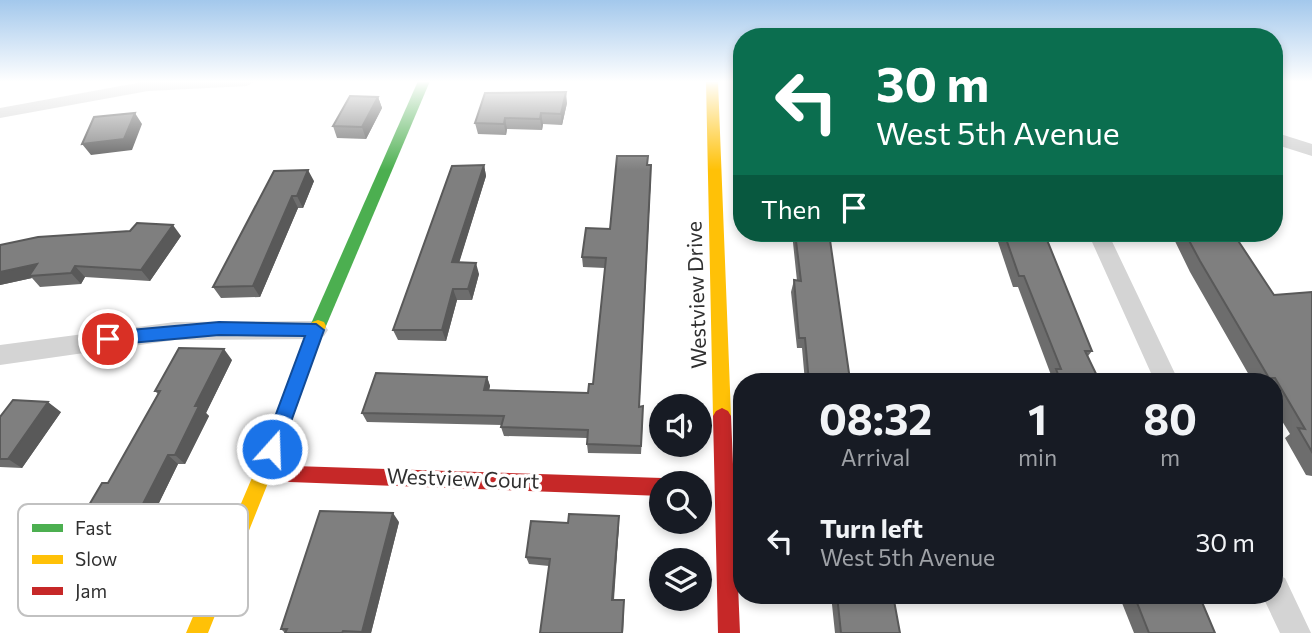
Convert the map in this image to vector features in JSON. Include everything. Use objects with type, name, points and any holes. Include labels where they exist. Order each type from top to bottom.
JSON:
[{"type":"street","points":[[248,511],[316,330],[411,111]]},
{"type":"street","name":"Westview Drive","points":[[712,111],[712,471]]},
{"type":"street","points":[[1283,141],[1312,150]]},
{"type":"street","points":[[1102,242],[1163,373]]},
{"type":"street","points":[[0,355],[175,331],[316,330]]},
{"type":"street","name":"Westview Court","points":[[264,473],[649,487]]},
{"type":"street","name":"Westview Drive","points":[[712,489],[729,633]]},
{"type":"street","points":[[1282,604],[1296,633]]},
{"type":"street","points":[[197,633],[204,616]]},
{"type":"building","points":[[342,111],[371,111],[362,127],[333,126]]},
{"type":"building","points":[[479,111],[562,111],[561,114],[541,113],[540,119],[505,118],[504,124],[475,123]]},
{"type":"building","points":[[135,113],[124,139],[82,144],[94,117]]},
{"type":"building","points":[[617,156],[648,156],[647,165],[651,165],[639,407],[643,406],[641,446],[587,444],[588,430],[501,427],[504,416],[362,413],[376,373],[487,377],[484,390],[588,393],[589,384],[593,384],[606,258],[582,257],[586,228],[610,229]]},
{"type":"building","points":[[484,165],[452,262],[476,263],[468,289],[453,289],[442,330],[393,330],[452,166]]},
{"type":"building","points":[[308,170],[297,196],[292,196],[253,286],[213,287],[274,171]]},
{"type":"building","points":[[137,223],[173,225],[141,270],[75,266],[71,273],[29,276],[37,264],[0,272],[0,245],[38,237],[130,231]]},
{"type":"building","points":[[796,242],[830,242],[849,373],[808,373],[805,338],[799,338],[794,280],[801,281]]},
{"type":"building","points":[[1007,242],[1048,242],[1092,351],[1085,351],[1096,373],[1058,373],[1056,369],[1061,369],[1024,276],[1019,276]]},
{"type":"building","points":[[1190,242],[1239,242],[1274,295],[1312,292],[1312,452],[1298,428],[1305,429],[1283,392],[1283,373],[1266,373]]},
{"type":"building","points":[[179,348],[224,349],[195,406],[199,406],[175,455],[168,455],[143,504],[90,504],[102,483],[108,483],[160,391],[155,391]]},
{"type":"building","points":[[13,400],[48,402],[8,459],[0,459],[0,417]]},
{"type":"building","points":[[320,511],[393,513],[362,632],[285,633],[287,629],[281,629]]},
{"type":"building","points":[[569,514],[619,516],[612,600],[624,600],[622,633],[540,633],[550,559],[526,557],[531,521],[568,523]]},
{"type":"building","points":[[838,604],[895,604],[900,633],[841,633]]},
{"type":"building","points":[[1138,604],[1203,604],[1215,633],[1149,633]]},
{"type":"traffic: fast","points":[[318,326],[411,111]]},
{"type":"traffic: slow","points":[[713,111],[722,416]]},
{"type":"traffic: slow","points":[[248,509],[318,326]]},
{"type":"traffic: slow","points":[[197,633],[204,616]]},
{"type":"traffic: jam","points":[[722,416],[729,633]]},
{"type":"traffic: jam","points":[[263,473],[649,487]]},
{"type":"route","points":[[108,339],[219,329],[316,330],[272,449]]}]
